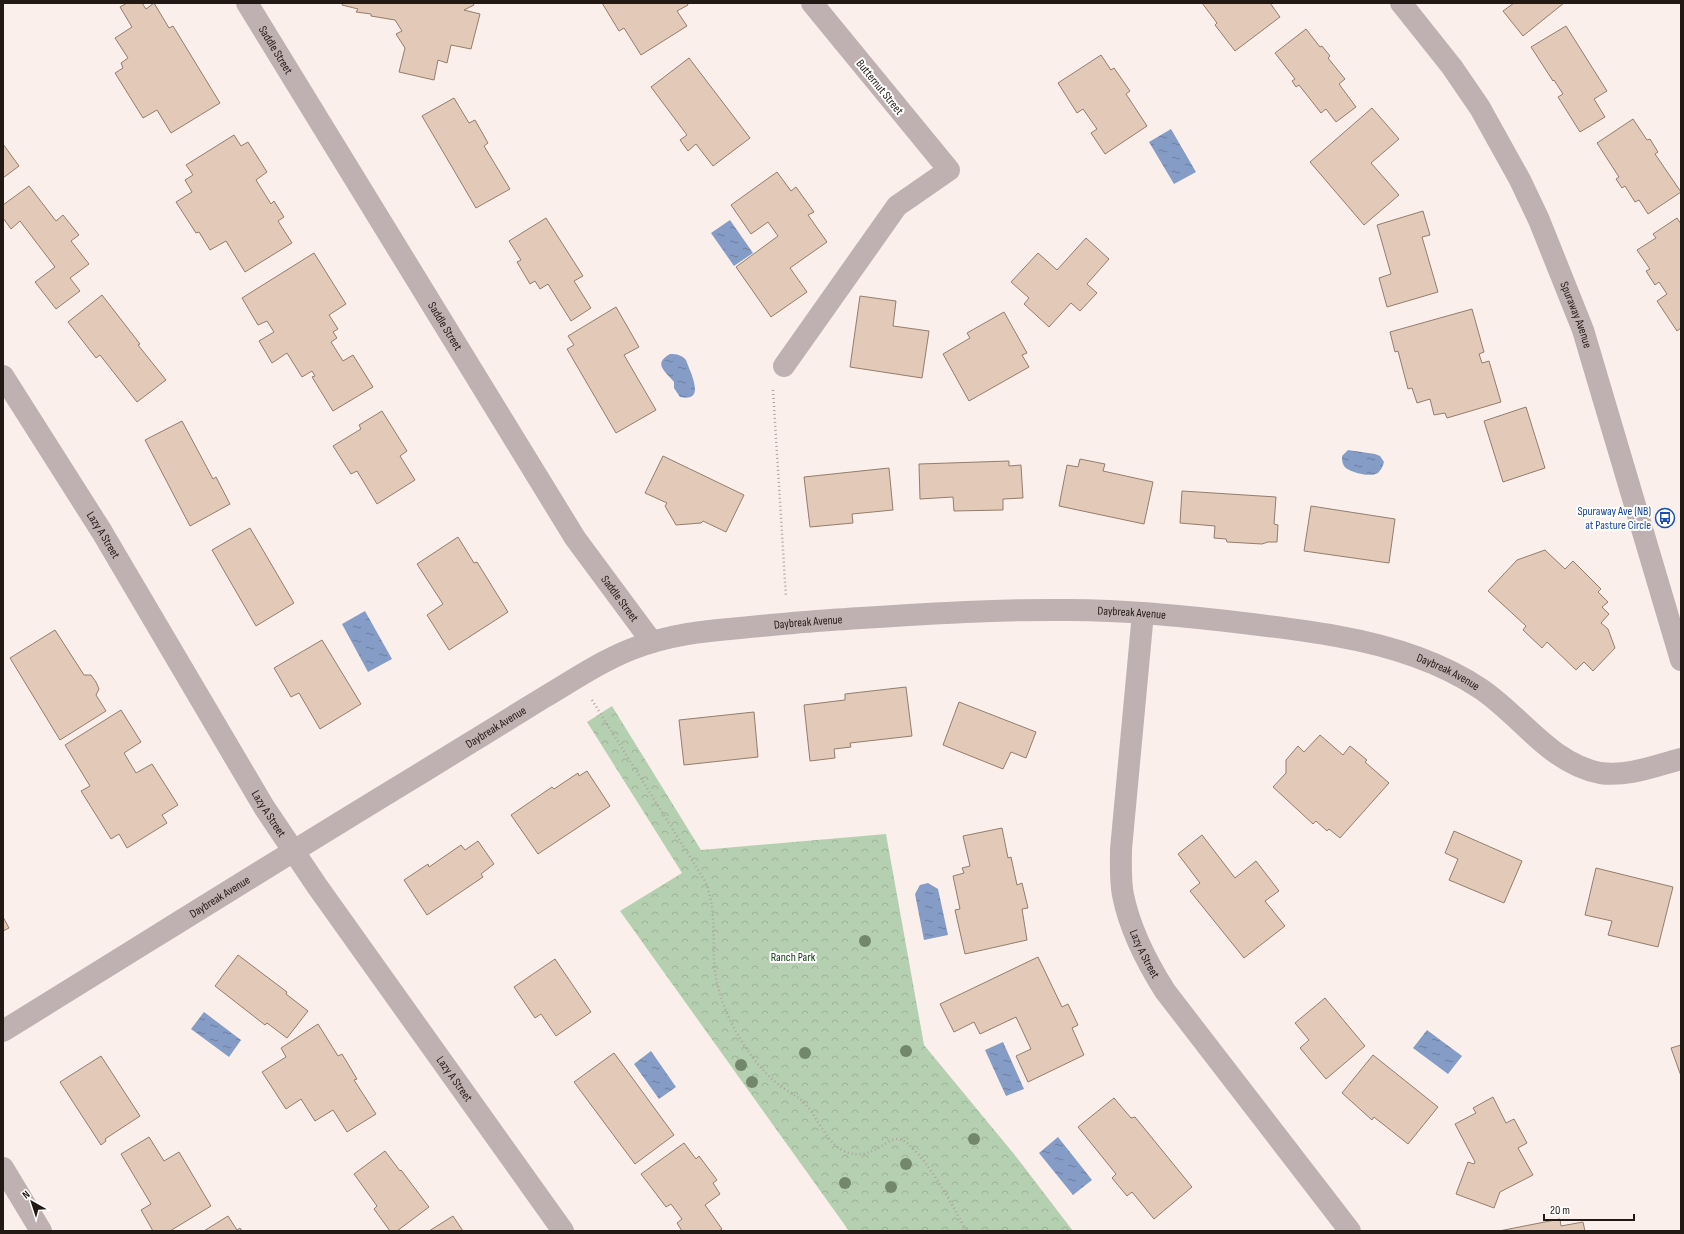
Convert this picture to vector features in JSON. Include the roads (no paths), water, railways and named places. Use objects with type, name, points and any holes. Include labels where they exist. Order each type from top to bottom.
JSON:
[{"type":"street","name":"Saddle Street","points":[[247,3],[575,538],[652,642]]},
{"type":"street","name":"Butternut Street","points":[[784,366],[897,206],[949,170],[812,3]]},
{"type":"street","name":"Spuraway Avenue","points":[[1401,3],[1452,67],[1480,108],[1507,156],[1539,220],[1583,330],[1681,660]]},
{"type":"street","name":"Lazy A Street","points":[[3,376],[102,532],[264,807],[293,851],[563,1231]]},
{"type":"street","name":"Daybreak Avenue","points":[[3,1032],[293,851],[578,677],[631,649],[652,642],[695,632],[787,623],[988,611],[1074,610],[1143,613],[1204,618],[1337,636],[1398,650],[1412,655],[1448,671],[1482,690],[1510,711],[1563,758],[1587,770],[1614,774],[1648,769],[1681,759]]},
{"type":"street","name":"Lazy A Street","points":[[1143,613],[1121,849],[1122,880],[1127,912],[1150,967],[1165,991],[1350,1231]]},
{"type":"street","points":[[3,1168],[41,1231]]},
{"type":"water","points":[[1171,129],[1196,172],[1174,184],[1149,142]]},
{"type":"water","points":[[730,220],[753,253],[734,266],[711,233]]},
{"type":"water","points":[[670,354],[679,355],[686,360],[695,385],[693,395],[688,398],[680,397],[674,388],[674,382],[662,368],[662,361]]},
{"type":"water","points":[[1348,450],[1380,456],[1384,462],[1382,468],[1378,473],[1365,475],[1346,468],[1343,464],[1342,456]]},
{"type":"water","points":[[365,611],[392,659],[368,672],[342,624]]},
{"type":"water","points":[[928,883],[938,889],[948,935],[924,940],[915,894],[920,885]]},
{"type":"water","points":[[204,1012],[241,1040],[229,1057],[191,1029]]},
{"type":"water","points":[[1427,1030],[1462,1056],[1448,1074],[1413,1048]]},
{"type":"water","points":[[1003,1042],[1024,1089],[1006,1096],[985,1050]]},
{"type":"water","points":[[651,1051],[676,1087],[659,1099],[634,1064]]},
{"type":"water","points":[[1058,1137],[1092,1180],[1073,1195],[1039,1153]]},
{"type":"place","name":"Spuraway Ave (NB) at Pasture Circle","points":[[1665,518]]},
{"type":"park label","name":"Ranch Park","points":[[793,957]]}]
